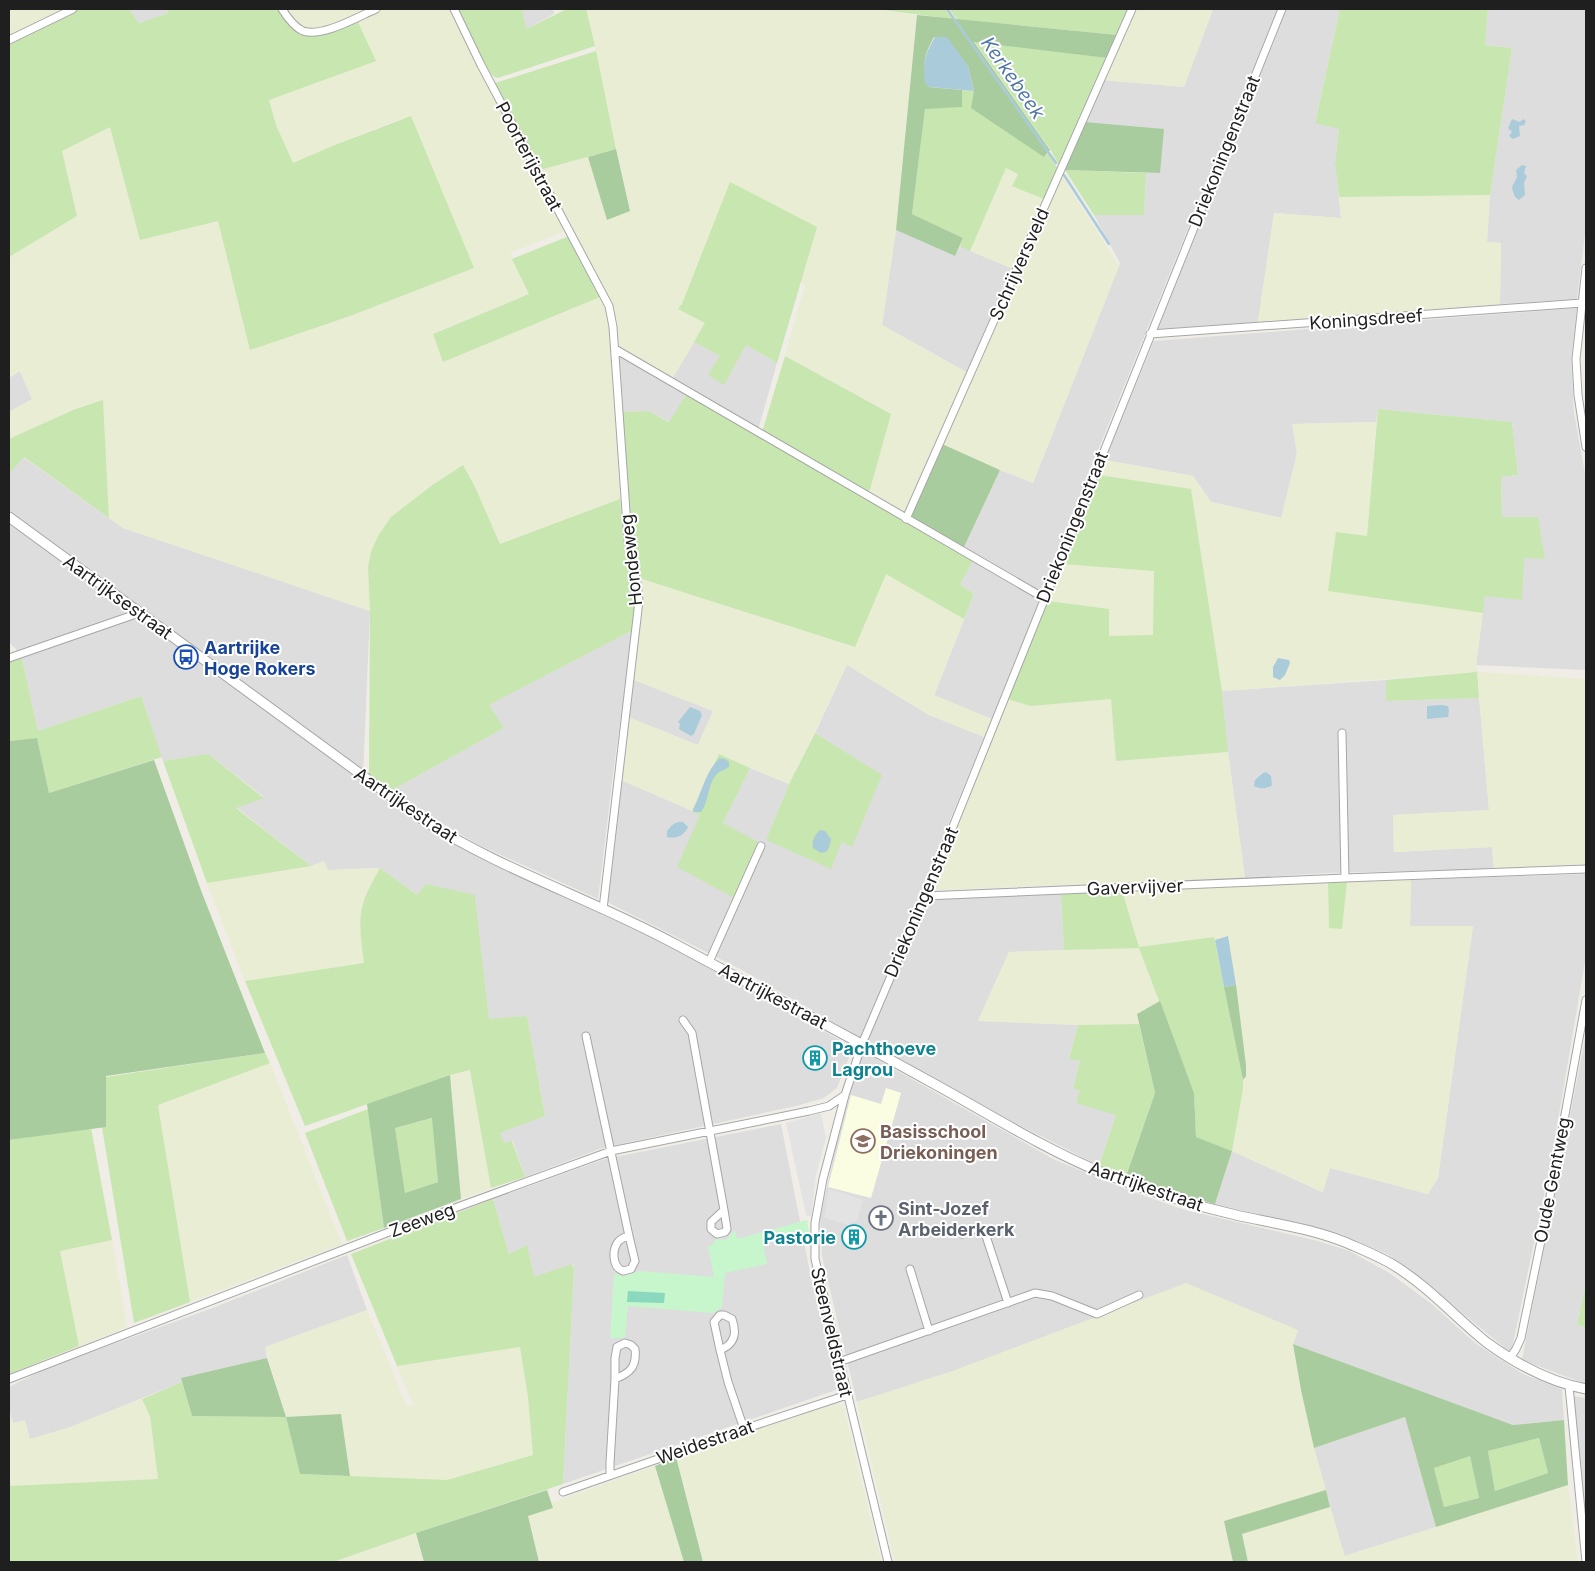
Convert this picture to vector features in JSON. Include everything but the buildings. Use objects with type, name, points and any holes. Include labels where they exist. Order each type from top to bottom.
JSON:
[{"type":"street","points":[[9,40],[73,9]]},
{"type":"street","points":[[282,9],[295,25],[303,31],[313,32],[331,28],[376,9]]},
{"type":"street","name":"Poorterijstraat","points":[[454,9],[481,65],[606,301]]},
{"type":"street","name":"Schrijversveld","points":[[906,519],[1132,9]]},
{"type":"street","name":"Driekoningenstraat","points":[[862,1044],[925,896],[1282,9]]},
{"type":"street","points":[[1586,268],[1576,359],[1576,377],[1586,447]]},
{"type":"street","name":"Hondeweg","points":[[603,909],[639,601],[628,540],[613,327],[606,301]]},
{"type":"street","name":"Koningsdreef","points":[[1150,334],[1582,304]]},
{"type":"street","points":[[615,349],[1044,598]]},
{"type":"street","name":"Aartrijksestraat","points":[[9,517],[251,694]]},
{"type":"street","points":[[9,658],[139,613]]},
{"type":"street","name":"Aartrijkestraat","points":[[251,694],[422,819],[454,840],[643,927],[862,1044],[1072,1160],[1187,1204],[1304,1230],[1350,1244],[1391,1264],[1440,1300],[1486,1341],[1510,1358],[1536,1372],[1569,1386],[1586,1389]]},
{"type":"street","points":[[1342,733],[1344,878]]},
{"type":"street","name":"Aartrijkestraat","points":[[709,962],[760,846]]},
{"type":"street","name":"Gavervijver","points":[[925,896],[1344,878],[1586,870]]},
{"type":"street","name":"Oude Gentweg","points":[[1510,1358],[1516,1348],[1523,1328],[1549,1202],[1586,1000]]},
{"type":"street","points":[[683,1020],[692,1033],[724,1210]]},
{"type":"street","points":[[586,1036],[635,1262],[631,1269],[623,1271],[617,1268],[615,1264],[615,1248],[620,1239],[629,1236]]},
{"type":"street","name":"Steenveldstraat","points":[[862,1044],[845,1095],[823,1179],[815,1223],[814,1249],[839,1362],[888,1562]]},
{"type":"street","name":"Zeeweg","points":[[9,1379],[389,1232],[611,1151],[829,1106],[845,1095]]},
{"type":"street","points":[[962,1234],[977,1228],[985,1233],[1008,1303]]},
{"type":"street","points":[[910,1269],[929,1331]]},
{"type":"street","points":[[839,1362],[1035,1294],[1052,1296],[1097,1314],[1139,1295]]},
{"type":"street","points":[[720,1350],[730,1344],[735,1336],[732,1320],[724,1315],[720,1315],[714,1322],[720,1350],[728,1382],[744,1429]]},
{"type":"street","points":[[610,1475],[615,1358],[617,1347],[625,1343],[631,1345],[635,1349],[636,1355],[631,1370],[627,1374],[615,1379]]},
{"type":"street","points":[[1569,1386],[1586,1562]]},
{"type":"street","name":"Weidestraat","points":[[563,1492],[847,1395]]},
{"type":"shaded area","points":[[9,9],[73,9],[9,40]]},
{"type":"shaded area","points":[[129,9],[167,9],[168,13],[139,23]]},
{"type":"shaded area","points":[[282,9],[451,9],[565,227],[562,232],[510,253],[529,294],[433,333],[443,362],[600,297],[604,303],[609,332],[620,499],[500,544],[475,487],[463,465],[431,486],[391,517],[368,567],[370,611],[123,528],[109,518],[103,400],[73,410],[9,439],[9,412],[32,399],[20,371],[9,378],[9,257],[77,216],[62,151],[110,127],[140,240],[218,221],[350,316],[473,268],[411,116],[335,145],[293,164],[276,125],[269,100],[331,28],[303,31]]},
{"type":"shaded area","points":[[522,9],[553,9],[554,14],[526,29]]},
{"type":"shaded area","points":[[586,9],[876,9],[917,15],[896,230],[882,325],[968,373],[906,510],[896,510],[869,493],[891,414],[785,356],[805,285],[800,282],[816,227],[682,304],[679,309],[706,323],[672,379],[617,347],[615,320],[575,232],[540,170],[588,157],[607,220],[630,211]]},
{"type":"shaded area","points":[[1134,9],[1213,9],[1184,87],[1103,80]]},
{"type":"shaded area","points":[[1213,9],[1277,9],[1041,591],[964,547],[1000,470],[1033,483],[1119,266],[1120,263],[1094,215],[1144,214],[1146,173],[1160,173],[1084,122],[1103,80],[1184,87]]},
{"type":"shaded area","points":[[1287,9],[1340,9],[1315,122],[1339,128],[1335,164],[1341,218],[1274,213],[1258,322],[1158,329]]},
{"type":"shaded area","points":[[1488,9],[1586,9],[1586,226],[1577,299],[1500,304],[1501,243],[1487,242],[1490,195],[1512,48],[1485,45]]},
{"type":"shaded area","points":[[1006,168],[1018,174],[1013,186],[1044,199],[1013,269],[970,251]]},
{"type":"shaded area","points":[[1061,175],[1119,266],[1033,483],[942,445]]},
{"type":"shaded area","points":[[1490,195],[1487,242],[1501,243],[1500,304],[1258,322],[1274,213],[1341,218],[1339,197]]},
{"type":"shaded area","points":[[896,230],[955,256],[960,246],[1013,269],[968,373],[882,325]]},
{"type":"shaded area","points":[[1577,308],[1571,359],[1574,413],[1586,479],[1586,670],[1476,665],[1485,596],[1524,557],[1545,559],[1502,517],[1501,477],[1518,475],[1512,422],[1378,409],[1376,422],[1292,424],[1297,453],[1282,518],[1211,502],[1193,476],[1105,460],[1154,341]]},
{"type":"shaded area","points":[[694,342],[720,356],[724,384],[746,345],[777,363],[758,430],[672,379]]},
{"type":"shaded area","points":[[619,354],[686,395],[670,422],[648,411],[621,412]]},
{"type":"shaded area","points":[[20,371],[32,399],[9,412],[9,378]]},
{"type":"shaded area","points":[[1376,422],[1367,536],[1328,591],[1483,613],[1476,665],[1478,672],[1586,679],[1586,864],[1494,869],[1492,847],[1394,852],[1393,815],[1489,810],[1477,672],[1222,691],[1191,489],[1099,475],[1105,460],[1193,476],[1211,502],[1281,518],[1297,453],[1292,424]]},
{"type":"shaded area","points":[[23,457],[123,528],[370,611],[363,776],[422,819],[603,909],[602,915],[640,931],[853,1047],[837,1088],[824,1098],[796,1106],[602,1148],[525,1177],[513,1141],[504,1144],[500,1133],[545,1115],[527,1016],[489,1020],[475,895],[417,895],[380,868],[328,870],[324,861],[311,866],[236,807],[264,797],[208,754],[163,761],[141,696],[38,731],[21,654],[9,642],[9,474]]},
{"type":"shaded area","points":[[974,559],[1040,599],[992,719],[934,696],[974,594],[960,584]]},
{"type":"shaded area","points":[[1062,564],[1155,571],[1153,636],[1108,636],[1109,609],[1048,601]]},
{"type":"shaded area","points":[[886,573],[964,619],[934,695],[992,719],[984,737],[929,715],[847,665],[789,784],[719,754],[692,811],[621,780],[628,717],[698,745],[713,711],[634,680],[642,605],[639,578],[854,647]]},
{"type":"shaded area","points":[[633,630],[598,899],[477,844],[418,809],[392,790],[504,728],[488,705]]},
{"type":"shaded area","points":[[847,665],[929,715],[984,737],[861,1038],[740,969],[607,902],[621,780],[723,823],[750,768],[789,784],[766,840],[831,868],[842,842],[852,846],[881,775],[815,733]]},
{"type":"shaded area","points":[[634,680],[713,711],[698,745],[628,717]]},
{"type":"shaded area","points":[[1386,680],[1387,701],[1479,698],[1489,810],[1393,815],[1394,852],[1492,847],[1494,869],[1326,873],[1245,878],[1222,691]]},
{"type":"shaded area","points":[[1007,699],[1031,706],[1111,699],[1116,761],[1228,752],[1245,878],[934,890],[933,884]]},
{"type":"shaded area","points":[[324,861],[328,870],[380,868],[362,909],[361,926],[364,963],[245,981],[207,883],[311,866]]},
{"type":"shaded area","points":[[1586,874],[1586,956],[1551,1161],[1511,1353],[1387,1254],[1341,1234],[1215,1204],[1232,1151],[1322,1192],[1330,1168],[1428,1194],[1438,1178],[1473,926],[1410,926],[1411,880]]},
{"type":"shaded area","points":[[1411,880],[1410,926],[1473,926],[1438,1178],[1428,1194],[1330,1168],[1323,1192],[1232,1151],[1243,1090],[1243,1080],[1246,1076],[1246,1065],[1228,936],[1215,940],[1214,937],[1139,947],[1122,891],[1328,882],[1329,928],[1342,928],[1347,881]]},
{"type":"shaded area","points":[[1061,893],[1064,950],[1009,952],[978,1021],[1078,1025],[1069,1058],[1080,1061],[1073,1087],[1116,1115],[1099,1166],[1008,1119],[867,1040],[927,900]]},
{"type":"shaded area","points":[[1139,947],[1160,1001],[1137,1014],[1139,1024],[1078,1025],[978,1021],[1009,952]]},
{"type":"shaded area","points":[[1586,1034],[1586,1282],[1577,1325],[1586,1327],[1586,1384],[1522,1360]]},
{"type":"shaded area","points":[[862,1051],[1055,1160],[1133,1192],[1185,1210],[1318,1241],[1349,1251],[1388,1272],[1433,1305],[1475,1343],[1523,1374],[1562,1389],[1564,1420],[1513,1425],[1293,1344],[1298,1330],[947,1373],[857,1402],[822,1256],[820,1218],[836,1146]]},
{"type":"shaded area","points":[[270,1063],[342,1244],[190,1302],[158,1105]]},
{"type":"shaded area","points":[[471,1070],[491,1188],[461,1199],[450,1075]]},
{"type":"shaded area","name":"Basisschool Driekoningen","points":[[886,1088],[901,1093],[871,1198],[828,1187],[851,1095],[881,1104]]},
{"type":"shaded area","points":[[821,1113],[826,1138],[816,1175],[811,1217],[806,1215],[786,1123]]},
{"type":"shaded area","points":[[781,1124],[813,1288],[839,1389],[563,1484],[573,1264],[534,1278],[527,1245],[509,1254],[493,1199],[605,1159]]},
{"type":"shaded area","points":[[829,1189],[863,1200],[857,1221],[849,1225],[824,1218]]},
{"type":"shaded area","points":[[112,1240],[127,1327],[79,1346],[60,1251]]},
{"type":"shaded area","points":[[347,1255],[367,1310],[265,1347],[267,1358],[182,1378],[182,1382],[68,1428],[30,1439],[13,1423],[9,1409],[9,1387],[47,1368],[210,1309]]},
{"type":"shaded area","points":[[1186,1283],[1298,1330],[1293,1344],[1301,1390],[1326,1490],[1224,1521],[1233,1562],[895,1562],[857,1402],[947,1373]]},
{"type":"shaded area","points":[[367,1310],[407,1407],[413,1405],[397,1366],[520,1347],[528,1397],[533,1455],[447,1480],[350,1476],[341,1414],[286,1417],[265,1347]]},
{"type":"shaded area","points":[[1573,1396],[1586,1398],[1586,1524]]},
{"type":"shaded area","points":[[142,1399],[150,1416],[158,1479],[9,1486],[9,1409],[13,1423],[25,1420],[30,1439],[68,1428]]},
{"type":"shaded area","points":[[837,1403],[844,1409],[881,1562],[703,1562],[676,1457]]},
{"type":"shaded area","points":[[1405,1417],[1436,1527],[1344,1556],[1314,1448]]},
{"type":"shaded area","points":[[655,1466],[684,1562],[539,1562],[528,1516],[553,1508],[551,1503]]},
{"type":"shaded area","points":[[1568,1485],[1578,1562],[1248,1562],[1242,1534],[1330,1507],[1345,1556]]},
{"type":"shaded area","points":[[416,1533],[424,1562],[333,1562]]},
{"type":"green space","points":[[73,9],[129,9],[139,23],[168,13],[167,9],[282,9],[295,25],[313,32],[356,18],[376,61],[269,100],[276,125],[293,163],[411,116],[474,268],[350,316],[250,350],[218,221],[140,240],[110,127],[62,151],[77,216],[9,257],[9,40]]},
{"type":"green space","points":[[457,9],[522,9],[526,29],[567,9],[586,9],[595,46],[498,78],[489,71]]},
{"type":"green space","points":[[876,9],[945,9],[953,19]]},
{"type":"green space","points":[[949,9],[1129,9],[1117,35],[957,19]]},
{"type":"green space","points":[[1340,9],[1488,9],[1485,45],[1512,48],[1490,195],[1339,197],[1335,164],[1339,129],[1315,123]]},
{"type":"green space","points":[[917,15],[1117,35],[1107,58],[974,42],[1050,150],[1044,157],[971,108],[974,91],[968,66],[934,37],[927,51],[925,61],[929,87],[962,90],[962,107],[925,109],[912,214],[963,238],[955,256],[896,230]]},
{"type":"green space","points":[[974,41],[1107,58],[1059,165],[1050,149]]},
{"type":"green space","points":[[596,51],[616,149],[540,170],[495,83]]},
{"type":"green space","points":[[962,90],[974,91],[1045,157],[1048,153],[1058,169],[1044,199],[1012,186],[1018,174],[1006,168],[970,251],[960,246],[963,238],[912,214],[925,108],[961,107]]},
{"type":"green space","points":[[1084,122],[1164,129],[1160,173],[1065,170]]},
{"type":"green space","points":[[616,149],[630,211],[607,220],[588,157]]},
{"type":"green space","points":[[1065,170],[1146,173],[1144,215],[1094,215]]},
{"type":"green space","points":[[730,182],[817,227],[777,363],[746,345],[724,385],[708,375],[720,356],[694,342],[705,323],[678,309],[682,304]]},
{"type":"green space","points":[[569,236],[600,297],[443,362],[433,334],[529,294],[512,259]]},
{"type":"green space","points":[[785,356],[891,414],[869,493],[764,433],[763,429]]},
{"type":"green space","points":[[686,395],[974,559],[960,584],[974,594],[964,619],[886,574],[855,647],[639,578],[632,553],[621,412],[648,411],[669,422]]},
{"type":"green space","points":[[103,400],[109,518],[24,457],[9,474],[9,439],[73,410]]},
{"type":"green space","points":[[1378,409],[1512,422],[1518,475],[1501,477],[1502,517],[1538,517],[1545,559],[1524,558],[1522,600],[1485,596],[1483,613],[1328,591],[1336,532],[1367,536]]},
{"type":"green space","points":[[942,444],[1000,470],[964,547],[909,516]]},
{"type":"green space","points":[[463,465],[475,487],[500,544],[620,499],[624,546],[635,597],[633,630],[489,705],[504,728],[392,790],[369,774],[370,611],[368,567],[371,552],[378,536],[391,517],[431,486]]},
{"type":"green space","points":[[1099,475],[1191,489],[1222,691],[1228,752],[1116,761],[1111,699],[1031,706],[1007,699],[1048,601],[1109,609],[1109,636],[1153,635],[1154,571],[1062,564]]},
{"type":"green space","points":[[21,654],[38,731],[141,696],[162,757],[49,793],[37,738],[9,741],[9,658]]},
{"type":"green space","points":[[1477,672],[1479,698],[1386,701],[1386,680]]},
{"type":"green space","points":[[815,733],[882,775],[852,847],[842,842],[831,869],[766,840],[789,784]]},
{"type":"green space","points":[[37,738],[49,793],[154,760],[202,893],[265,1053],[106,1076],[106,1127],[9,1140],[9,741]]},
{"type":"green space","points":[[208,754],[264,798],[236,808],[311,866],[207,883],[163,761]]},
{"type":"green space","points":[[719,754],[750,768],[723,823],[760,843],[734,898],[677,867],[700,815],[692,811]]},
{"type":"green space","points":[[380,868],[417,895],[426,884],[475,895],[489,1019],[527,1016],[545,1116],[500,1133],[504,1143],[512,1141],[525,1177],[491,1188],[470,1070],[450,1075],[305,1126],[245,981],[364,963],[360,921],[363,903]]},
{"type":"green space","points":[[1347,881],[1342,929],[1329,928],[1328,882]]},
{"type":"green space","points":[[1122,891],[1139,947],[1214,937],[1243,1080],[1232,1151],[1196,1137],[1194,1093],[1139,948],[1064,950],[1061,893]]},
{"type":"green space","points":[[1236,985],[1246,1065],[1246,1076],[1243,1080],[1224,987]]},
{"type":"green space","points":[[1160,1001],[1194,1093],[1196,1137],[1232,1151],[1215,1204],[1125,1179],[1155,1093],[1137,1014]]},
{"type":"green space","points":[[1139,1024],[1155,1093],[1125,1178],[1099,1166],[1116,1115],[1076,1103],[1080,1091],[1073,1088],[1080,1061],[1069,1059],[1078,1025]]},
{"type":"green space","points":[[265,1053],[270,1063],[158,1105],[190,1302],[134,1323],[102,1127],[106,1127],[106,1077]]},
{"type":"green space","points":[[450,1075],[461,1199],[384,1228],[367,1104]],"holes":[[[432,1118],[438,1182],[405,1193],[395,1128]]]},
{"type":"green space","points":[[368,1109],[384,1228],[347,1241],[305,1133]]},
{"type":"green space","points":[[433,1118],[438,1182],[405,1193],[395,1128]]},
{"type":"green space","points":[[91,1128],[112,1240],[60,1251],[79,1346],[9,1374],[9,1140]]},
{"type":"green space","points":[[493,1199],[509,1254],[527,1245],[534,1277],[572,1264],[574,1269],[563,1484],[333,1562],[9,1562],[9,1486],[158,1479],[150,1416],[142,1399],[182,1382],[192,1416],[286,1417],[300,1474],[447,1480],[533,1455],[528,1397],[520,1347],[397,1366],[351,1254]]},
{"type":"green space","points":[[807,1220],[809,1232],[763,1244],[767,1264],[725,1273],[722,1307],[713,1313],[628,1306],[625,1338],[610,1338],[614,1274],[625,1276],[639,1271],[714,1277],[708,1247],[716,1239],[726,1240],[735,1230],[737,1239]]},
{"type":"green space","points":[[1586,1282],[1586,1327],[1577,1325]]},
{"type":"green space","points":[[628,1291],[665,1293],[664,1303],[627,1302]]},
{"type":"green space","points":[[1293,1344],[1513,1425],[1564,1420],[1568,1485],[1436,1527],[1405,1417],[1314,1448]],"holes":[[[1539,1438],[1548,1473],[1495,1491],[1488,1451]],[[1470,1456],[1479,1498],[1444,1507],[1434,1468]]]},
{"type":"green space","points":[[267,1358],[286,1417],[192,1416],[181,1378]]},
{"type":"green space","points":[[341,1414],[350,1476],[300,1474],[286,1417]]},
{"type":"green space","points":[[1539,1438],[1548,1473],[1495,1491],[1488,1451]]},
{"type":"green space","points":[[1470,1455],[1479,1498],[1444,1507],[1434,1468]]},
{"type":"green space","points":[[676,1457],[703,1562],[684,1562],[655,1466]]},
{"type":"green space","points":[[547,1490],[553,1508],[528,1516],[539,1562],[424,1562],[416,1533]]},
{"type":"green space","points":[[1326,1490],[1330,1507],[1242,1534],[1248,1562],[1233,1562],[1224,1521]]},
{"type":"water","points":[[935,37],[947,37],[968,66],[974,91],[929,87],[925,83],[925,59]]},
{"type":"water","points":[[1512,119],[1520,122],[1523,119],[1526,121],[1524,125],[1519,126],[1520,136],[1513,139],[1509,136],[1512,132],[1508,128]]},
{"type":"water","points":[[1522,165],[1526,166],[1524,173],[1527,176],[1524,183],[1525,195],[1519,200],[1513,193],[1512,187],[1517,177],[1516,170]]},
{"type":"water","points":[[1278,658],[1289,660],[1290,663],[1285,675],[1280,680],[1273,677],[1273,667]]},
{"type":"water","points":[[1427,706],[1448,706],[1448,717],[1427,719]]},
{"type":"water","points":[[690,707],[700,711],[702,715],[694,734],[691,736],[679,729],[680,724],[678,722]]},
{"type":"water","points":[[720,758],[729,762],[729,767],[717,774],[713,779],[701,812],[694,812],[693,810],[707,776]]},
{"type":"water","points":[[1266,772],[1271,776],[1272,785],[1263,788],[1254,786],[1255,780]]},
{"type":"water","points":[[678,822],[683,822],[688,827],[682,835],[674,838],[667,837],[667,832],[672,826]]},
{"type":"water","points":[[820,830],[825,831],[831,839],[829,848],[826,852],[821,853],[813,848],[814,838]]},
{"type":"water","points":[[1228,936],[1236,985],[1224,987],[1215,940]]},
{"type":"waterway","name":"Kerkebeek","points":[[947,9],[1056,163]]},
{"type":"waterway","name":"Kerkebeek","points":[[1064,175],[1109,244]]},
{"type":"place","name":"Aartrijke Hoge Rokers","points":[[186,657]]},
{"type":"place","name":"Pachthoeve Lagrou","points":[[815,1058]]},
{"type":"place","name":"Basisschool Driekoningen","points":[[863,1141]]},
{"type":"place","name":"Sint-Jozef Arbeiderkerk","points":[[881,1218]]},
{"type":"place","name":"Pastorie","points":[[854,1237]]}]
